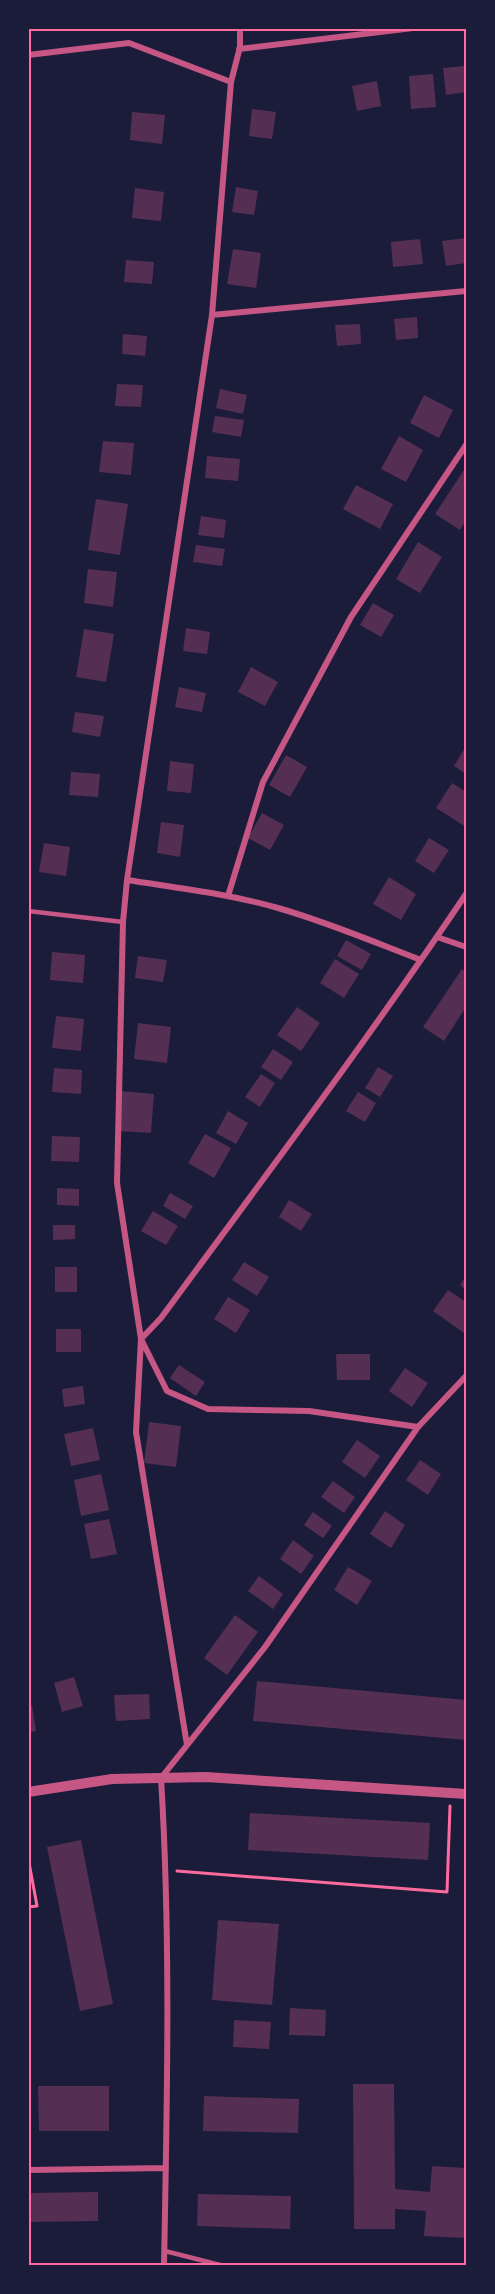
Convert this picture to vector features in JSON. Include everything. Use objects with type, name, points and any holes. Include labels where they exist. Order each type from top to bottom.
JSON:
[{"type":"street","points":[[187,1745],[136,1432],[141,1339],[117,1183],[123,922],[212,315],[231,82],[240,47],[240,28]]},
{"type":"street","points":[[240,47],[413,28]]},
{"type":"street","points":[[28,55],[129,43],[231,82]]},
{"type":"street","points":[[212,315],[466,291]]},
{"type":"street","points":[[228,896],[263,782],[351,616],[466,445]]},
{"type":"street","points":[[128,880],[228,896],[331,925],[421,960]]},
{"type":"street","points":[[141,1339],[160,1318],[271,1169],[466,894]]},
{"type":"street","points":[[437,938],[466,947]]},
{"type":"street","points":[[141,1339],[167,1391],[208,1409],[309,1411],[418,1427]]},
{"type":"street","points":[[164,2265],[169,2032],[167,1870],[161,1778],[266,1647],[418,1427],[466,1376]]},
{"type":"street","points":[[28,1792],[112,1779],[206,1778],[466,1794]]},
{"type":"street","points":[[28,2170],[166,2168]]},
{"type":"lane","points":[[28,911],[123,922]]},
{"type":"lane","points":[[165,2251],[224,2265]]},
{"type":"path","points":[[167,1870],[447,1892],[450,1793]]},
{"type":"path","points":[[28,1857],[37,1906],[28,1907]]},
{"type":"building","points":[[464,66],[466,92],[446,95],[443,68]]},
{"type":"building","points":[[433,74],[436,107],[411,109],[409,76]]},
{"type":"building","points":[[377,81],[381,106],[357,111],[352,86]]},
{"type":"building","points":[[252,109],[276,112],[272,139],[249,136]]},
{"type":"building","points":[[132,112],[165,115],[162,144],[130,140]]},
{"type":"building","points":[[236,187],[258,191],[254,215],[232,212]]},
{"type":"building","points":[[135,188],[164,192],[161,221],[132,218]]},
{"type":"building","points":[[466,238],[466,263],[446,266],[442,241]]},
{"type":"building","points":[[420,239],[423,264],[393,267],[391,242]]},
{"type":"building","points":[[233,249],[261,253],[256,288],[227,284]]},
{"type":"building","points":[[126,260],[154,262],[152,284],[124,282]]},
{"type":"building","points":[[417,317],[418,338],[396,340],[394,319]]},
{"type":"building","points":[[360,324],[361,344],[337,346],[335,325]]},
{"type":"building","points":[[123,334],[147,336],[145,356],[122,354]]},
{"type":"building","points":[[117,384],[143,385],[141,407],[115,406]]},
{"type":"building","points":[[220,389],[247,395],[243,414],[216,408]]},
{"type":"building","points":[[424,395],[453,410],[439,438],[410,423]]},
{"type":"building","points":[[215,416],[244,420],[241,437],[212,432]]},
{"type":"building","points":[[399,436],[423,450],[406,482],[381,469]]},
{"type":"building","points":[[103,441],[134,443],[131,475],[99,472]]},
{"type":"building","points":[[207,456],[240,459],[238,481],[205,478]]},
{"type":"building","points":[[464,470],[466,472],[466,520],[460,530],[435,514]]},
{"type":"building","points":[[356,485],[393,504],[380,529],[343,509]]},
{"type":"building","points":[[96,499],[128,504],[120,555],[88,550]]},
{"type":"building","points":[[201,516],[226,520],[224,538],[198,535]]},
{"type":"building","points":[[418,542],[442,557],[420,593],[396,579]]},
{"type":"building","points":[[196,545],[225,549],[222,566],[193,562]]},
{"type":"building","points":[[88,569],[117,572],[113,607],[84,603]]},
{"type":"building","points":[[373,603],[394,615],[381,637],[360,625]]},
{"type":"building","points":[[186,628],[210,632],[207,654],[183,651]]},
{"type":"building","points":[[84,629],[114,634],[106,682],[76,677]]},
{"type":"building","points":[[251,667],[278,682],[265,706],[238,692]]},
{"type":"building","points":[[179,687],[206,693],[202,712],[175,707]]},
{"type":"building","points":[[75,712],[104,716],[100,737],[72,732]]},
{"type":"building","points":[[466,746],[466,774],[454,766]]},
{"type":"building","points":[[286,755],[307,767],[290,797],[269,785]]},
{"type":"building","points":[[170,761],[194,764],[191,793],[167,791]]},
{"type":"building","points":[[71,772],[100,774],[98,797],[69,795]]},
{"type":"building","points":[[452,783],[466,792],[466,827],[436,808]]},
{"type":"building","points":[[262,813],[284,825],[270,850],[248,838]]},
{"type":"building","points":[[161,822],[184,825],[180,857],[157,853]]},
{"type":"building","points":[[429,838],[449,850],[434,873],[415,861]]},
{"type":"building","points":[[44,843],[70,847],[66,876],[39,872]]},
{"type":"building","points":[[389,877],[416,894],[401,920],[373,904]]},
{"type":"building","points":[[346,940],[371,954],[362,970],[337,956]]},
{"type":"building","points":[[52,952],[85,955],[83,983],[50,980]]},
{"type":"building","points":[[138,956],[167,960],[163,982],[135,978]]},
{"type":"building","points":[[335,959],[359,974],[344,998],[320,983]]},
{"type":"building","points":[[462,969],[466,973],[466,1007],[444,1041],[423,1027]]},
{"type":"building","points":[[297,1007],[320,1023],[301,1051],[277,1035]]},
{"type":"building","points":[[56,1016],[84,1019],[81,1051],[52,1048]]},
{"type":"building","points":[[138,1023],[171,1027],[167,1063],[134,1059]]},
{"type":"building","points":[[273,1049],[293,1062],[281,1080],[261,1067]]},
{"type":"building","points":[[378,1067],[393,1076],[380,1097],[365,1088]]},
{"type":"building","points":[[54,1068],[82,1070],[81,1094],[52,1092]]},
{"type":"building","points":[[261,1074],[275,1083],[260,1107],[245,1097]]},
{"type":"building","points":[[121,1091],[154,1094],[151,1133],[118,1131]]},
{"type":"building","points":[[358,1092],[376,1103],[365,1122],[346,1111]]},
{"type":"building","points":[[228,1111],[248,1123],[236,1144],[216,1133]]},
{"type":"building","points":[[205,1134],[231,1148],[214,1178],[188,1163]]},
{"type":"building","points":[[52,1136],[80,1137],[79,1162],[51,1161]]},
{"type":"building","points":[[57,1188],[79,1189],[79,1206],[57,1205]]},
{"type":"building","points":[[170,1193],[193,1206],[185,1219],[163,1206]]},
{"type":"building","points":[[289,1200],[312,1214],[301,1231],[279,1217]]},
{"type":"building","points":[[153,1211],[178,1226],[166,1245],[141,1231]]},
{"type":"building","points":[[53,1225],[75,1225],[75,1239],[53,1240]]},
{"type":"building","points":[[244,1262],[269,1277],[257,1296],[232,1280]]},
{"type":"building","points":[[55,1267],[77,1267],[77,1292],[55,1292]]},
{"type":"building","points":[[466,1276],[466,1290],[460,1285]]},
{"type":"building","points":[[448,1290],[466,1302],[464,1333],[433,1311]]},
{"type":"building","points":[[228,1297],[250,1310],[236,1333],[214,1319]]},
{"type":"building","points":[[56,1329],[81,1329],[81,1352],[56,1352]]},
{"type":"building","points":[[336,1354],[370,1354],[370,1380],[337,1380]]},
{"type":"building","points":[[179,1365],[205,1382],[196,1396],[170,1378]]},
{"type":"building","points":[[405,1368],[428,1383],[412,1407],[389,1391]]},
{"type":"building","points":[[83,1386],[85,1404],[64,1407],[62,1389]]},
{"type":"building","points":[[149,1422],[181,1426],[176,1467],[144,1463]]},
{"type":"building","points":[[93,1428],[100,1460],[71,1466],[64,1434]]},
{"type":"building","points":[[357,1440],[380,1456],[365,1478],[342,1462]]},
{"type":"building","points":[[420,1460],[441,1474],[428,1495],[406,1480]]},
{"type":"building","points":[[101,1474],[109,1510],[81,1516],[74,1480]]},
{"type":"building","points":[[333,1481],[355,1497],[344,1513],[321,1497]]},
{"type":"building","points":[[385,1511],[405,1525],[391,1548],[370,1534]]},
{"type":"building","points":[[313,1512],[332,1526],[323,1538],[304,1525]]},
{"type":"building","points":[[109,1519],[117,1554],[91,1559],[84,1524]]},
{"type":"building","points":[[293,1540],[314,1556],[301,1574],[280,1559]]},
{"type":"building","points":[[348,1567],[372,1581],[357,1605],[334,1590]]},
{"type":"building","points":[[259,1576],[283,1594],[273,1609],[248,1591]]},
{"type":"building","points":[[235,1615],[258,1632],[227,1675],[204,1658]]},
{"type":"building","points":[[74,1677],[83,1706],[62,1712],[54,1683]]},
{"type":"building","points":[[257,1681],[466,1700],[466,1740],[253,1721]]},
{"type":"building","points":[[149,1694],[150,1719],[116,1721],[114,1695]]},
{"type":"building","points":[[32,1705],[36,1731],[28,1733],[28,1706]]},
{"type":"building","points":[[250,1813],[430,1823],[428,1860],[248,1850]]},
{"type":"building","points":[[81,1840],[113,2004],[80,2011],[47,1847]]},
{"type":"building","points":[[218,1920],[279,1924],[272,2005],[212,2000]]},
{"type":"building","points":[[290,2008],[326,2010],[325,2036],[289,2035]]},
{"type":"building","points":[[234,2020],[271,2022],[269,2049],[233,2047]]},
{"type":"building","points":[[353,2084],[394,2084],[395,2189],[430,2192],[432,2166],[466,2168],[466,2238],[424,2236],[426,2211],[395,2209],[395,2229],[354,2229]]},
{"type":"building","points":[[38,2086],[109,2086],[109,2131],[39,2131]]},
{"type":"building","points":[[204,2096],[299,2099],[298,2133],[203,2131]]},
{"type":"building","points":[[98,2192],[98,2221],[28,2222],[28,2193]]},
{"type":"building","points":[[198,2194],[291,2196],[290,2229],[197,2226]]}]
